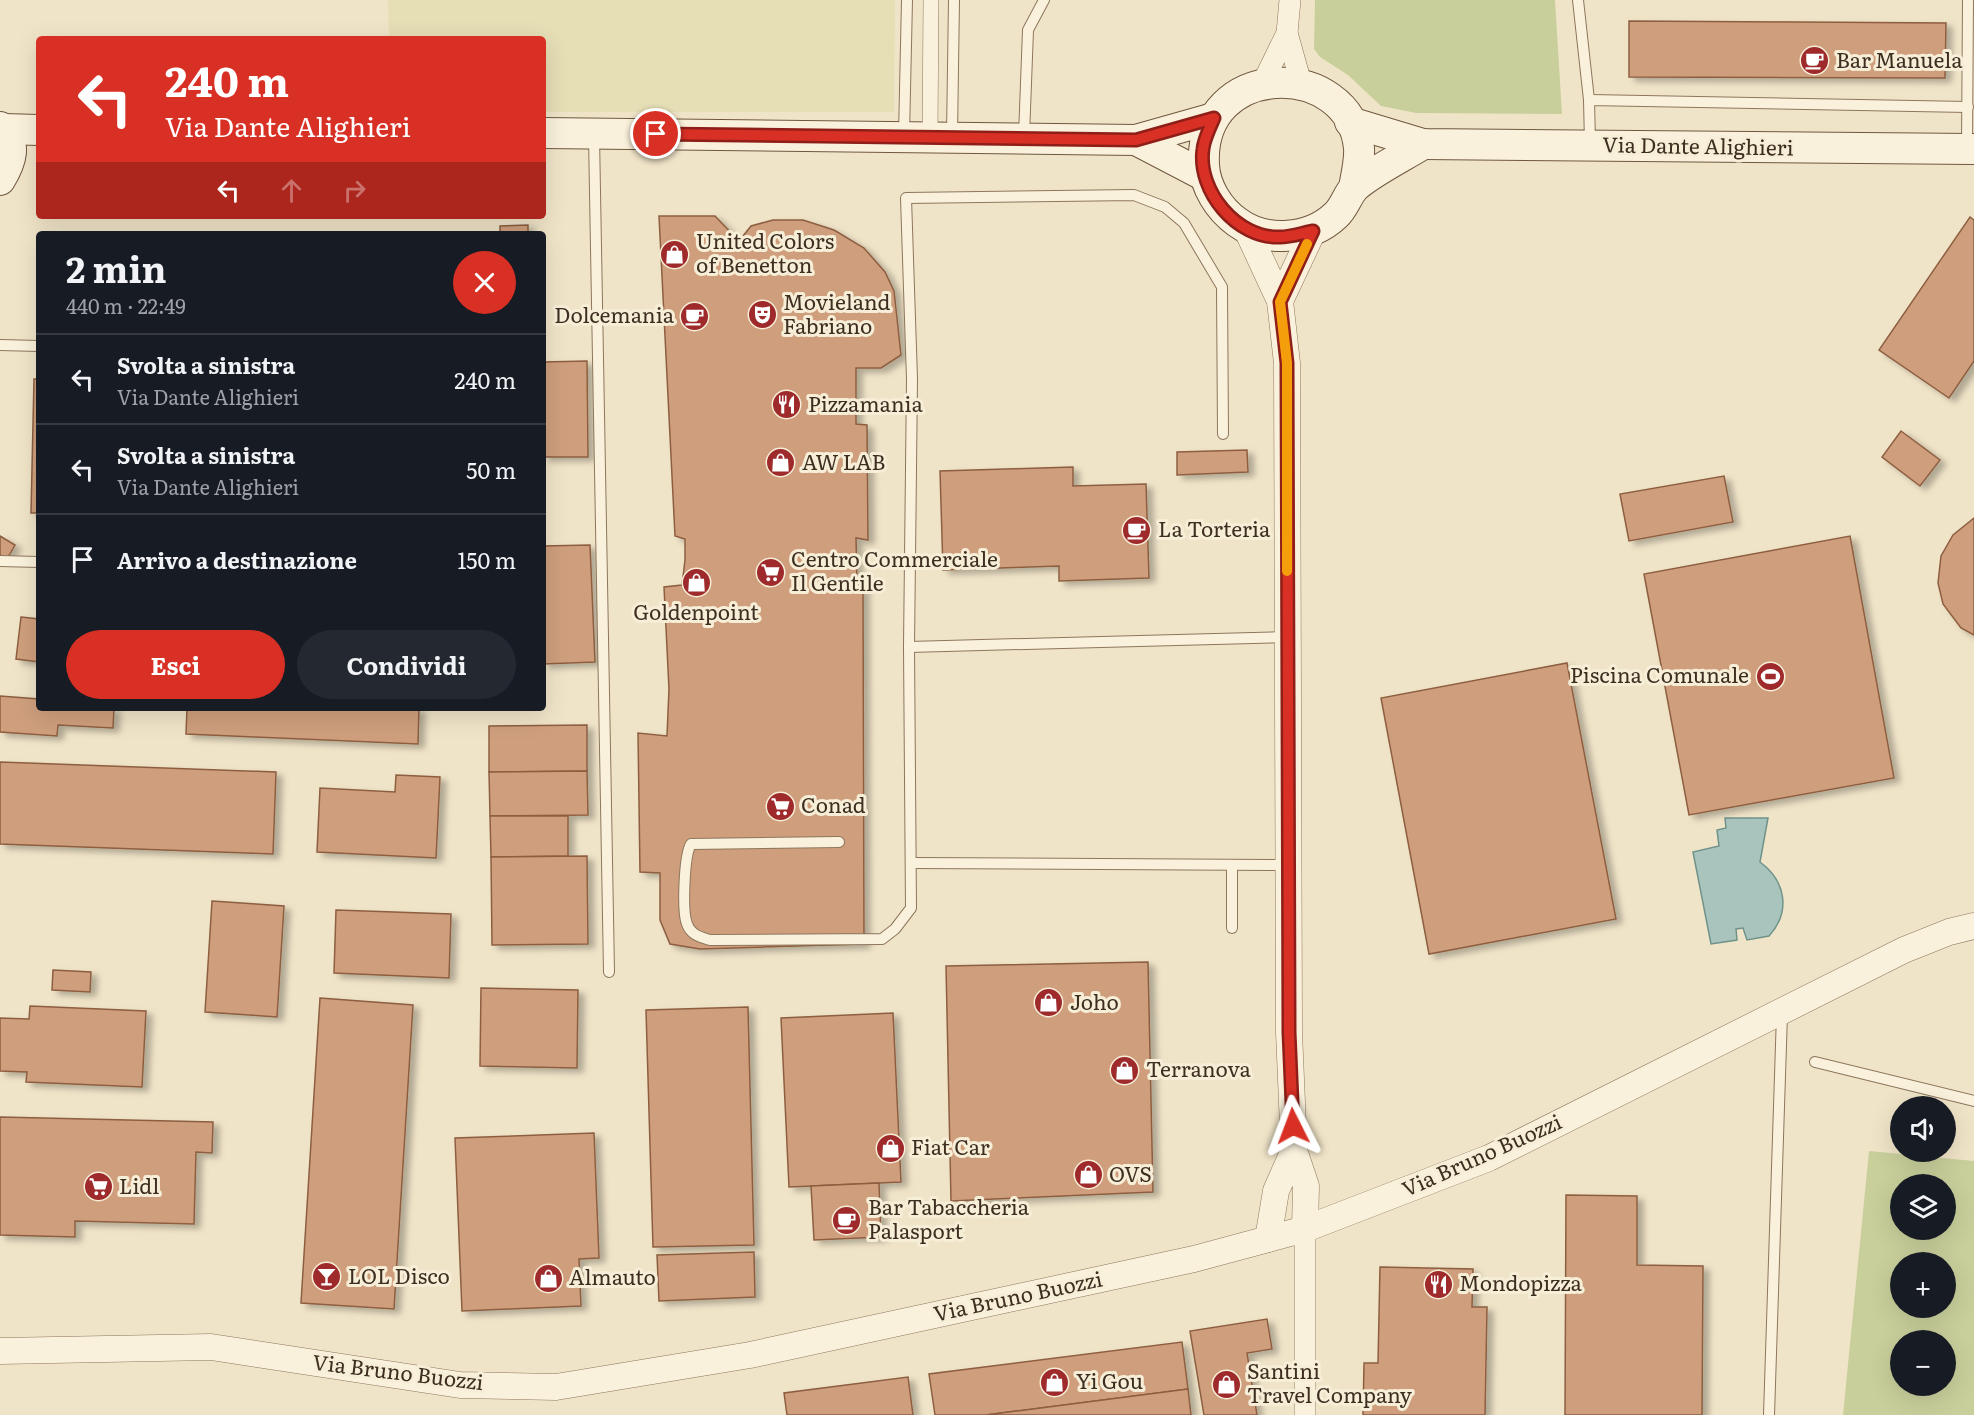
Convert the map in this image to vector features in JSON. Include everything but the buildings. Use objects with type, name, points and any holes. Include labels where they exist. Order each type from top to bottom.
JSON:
[{"type":"main road","points":[[1354,188],[1359,147],[1350,122],[1334,100],[1301,83],[1263,82],[1233,96],[1214,118],[1203,149],[1205,177],[1223,211],[1247,230],[1279,237],[1313,231],[1337,214],[1354,188],[1423,144]]},
{"type":"main road","points":[[546,133],[1136,140],[1214,118]]},
{"type":"main road","name":"Via Dante Alighieri","points":[[1350,122],[1423,144],[1970,149]]},
{"type":"main road","points":[[2,128],[36,130]]},
{"type":"main road","points":[[2,128],[10,141],[12,154],[3,176]]},
{"type":"main road","points":[[1136,140],[1205,177]]},
{"type":"main road","points":[[3,176],[36,150]]},
{"type":"street","points":[[929,138],[931,0]]},
{"type":"street","points":[[1290,0],[1287,33],[1301,83]]},
{"type":"street","points":[[1263,82],[1287,33]]},
{"type":"street","points":[[1247,230],[1280,302],[1287,363],[1289,1032],[1294,1150],[1306,1186],[1305,1415]]},
{"type":"street","points":[[1280,302],[1313,231]]},
{"type":"street","name":"Via Bruno Buozzi","points":[[0,1351],[211,1347],[460,1385],[556,1387],[750,1355],[1194,1259],[1305,1228],[1489,1158],[1904,950],[1949,932],[1974,926]]},
{"type":"street","points":[[1268,1239],[1276,1191],[1294,1150]]},
{"type":"lane","points":[[907,0],[929,138]]},
{"type":"lane","points":[[929,138],[954,0]]},
{"type":"lane","points":[[1024,139],[1029,30],[1044,0]]},
{"type":"lane","points":[[1578,0],[1589,100],[1590,146]]},
{"type":"lane","points":[[1968,0],[1970,149]]},
{"type":"lane","points":[[1589,100],[1968,106]]},
{"type":"lane","points":[[594,134],[609,972]]},
{"type":"lane","points":[[839,842],[691,844],[685,861],[687,924],[696,936],[710,940],[882,939],[895,929],[911,908],[909,647],[912,379],[906,198],[1134,195],[1165,207],[1184,223],[1222,287],[1223,434]]},
{"type":"lane","points":[[0,345],[36,346]]},
{"type":"lane","points":[[0,561],[36,562]]},
{"type":"lane","points":[[909,647],[1288,637]]},
{"type":"lane","points":[[911,863],[1288,865]]},
{"type":"lane","points":[[1232,865],[1232,928]]},
{"type":"lane","points":[[1769,1415],[1782,1012]]},
{"type":"lane","points":[[1815,1062],[1974,1101]]},
{"type":"shaded area","points":[[388,0],[895,0],[894,112],[546,112],[546,36],[389,36]]},
{"type":"green space","points":[[1315,0],[1555,0],[1562,114],[1416,113],[1381,106],[1348,75],[1320,57],[1314,49]]},
{"type":"green space","points":[[1869,1151],[1890,1153],[1890,1162],[1956,1162],[1956,1159],[1974,1161],[1974,1415],[1843,1415]]},
{"type":"water","points":[[1725,818],[1768,818],[1760,862],[1769,870],[1780,887],[1783,907],[1781,917],[1769,936],[1747,940],[1743,928],[1736,929],[1737,940],[1711,944],[1693,852],[1719,846],[1717,830],[1726,828]]},
{"type":"slow traffic","points":[[1287,571],[1287,363],[1280,302],[1307,244]]},
{"type":"place","name":"Bar Manuela","points":[[1815,61]]},
{"type":"place","name":"United Colors of Benetton","points":[[675,254]]},
{"type":"place","name":"Movieland Fabriano","points":[[762,315]]},
{"type":"place","name":"Dolcemania","points":[[695,316]]},
{"type":"place","name":"Pizzamania","points":[[787,405]]},
{"type":"place","name":"AW LAB","points":[[781,463]]},
{"type":"place","name":"La Torteria","points":[[1137,530]]},
{"type":"place","name":"Centro Commerciale Il Gentile","points":[[770,572]]},
{"type":"place","name":"Goldenpoint","points":[[696,582]]},
{"type":"place","name":"Piscina Comunale","points":[[1770,676]]},
{"type":"place","name":"Conad","points":[[780,806]]},
{"type":"place","name":"Joho","points":[[1049,1003]]},
{"type":"place","name":"Terranova","points":[[1125,1070]]},
{"type":"place","name":"Fiat Car","points":[[890,1148]]},
{"type":"place","name":"OVS","points":[[1088,1175]]},
{"type":"place","name":"Lidl","points":[[98,1187]]},
{"type":"place","name":"Bar Tabaccheria Palasport","points":[[847,1220]]},
{"type":"place","name":"LOL Disco","points":[[327,1277]]},
{"type":"place","name":"Almauto","points":[[548,1278]]},
{"type":"place","name":"Mondopizza","points":[[1438,1284]]},
{"type":"place","name":"Yi Gou","points":[[1055,1382]]},
{"type":"place","name":"Santini Travel Company","points":[[1226,1384]]},
{"type":"route","points":[[656,134],[1136,140],[1214,118],[1203,149],[1205,177],[1223,211],[1247,230],[1279,237],[1313,231],[1280,302],[1287,363],[1289,1032],[1293,1126]]}]
